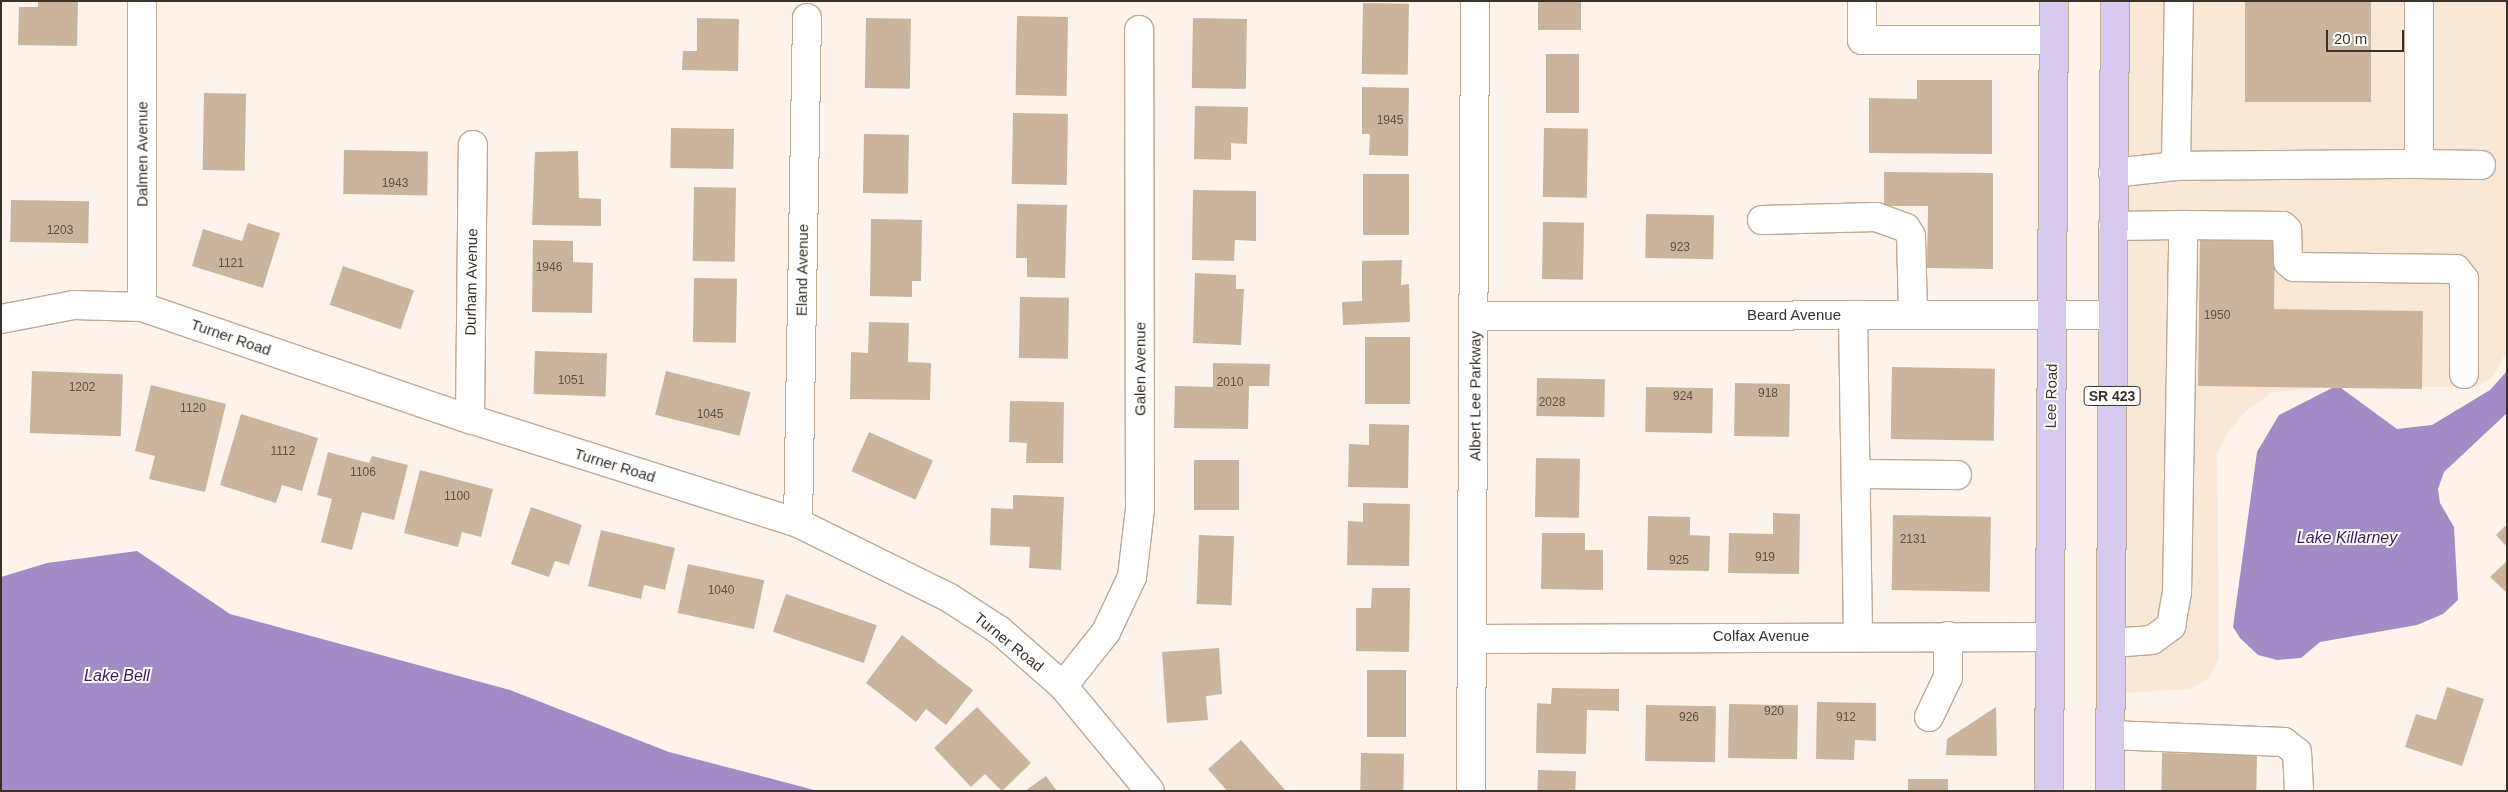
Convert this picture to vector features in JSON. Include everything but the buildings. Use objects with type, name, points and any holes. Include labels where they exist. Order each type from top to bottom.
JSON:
[{"type":"main road","name":"Lee Road","points":[[2048,791],[2054,1]]},
{"type":"main road","name":"SR 423","points":[[2110,791],[2115,1]]},
{"type":"street","name":"Dalmen Avenue","points":[[142,1],[142,307]]},
{"type":"street","name":"Albert Lee Parkway","points":[[1472,791],[1476,316],[1475,1]]},
{"type":"street","points":[[1862,1],[1862,40],[2054,40]]},
{"type":"street","points":[[2176,166],[2179,1]]},
{"type":"street","points":[[2419,1],[2419,164]]},
{"type":"street","name":"Eland Avenue","points":[[798,523],[807,18]]},
{"type":"street","name":"Galen Avenue","points":[[1063,686],[1106,632],[1133,567],[1140,509],[1139,30]]},
{"type":"street","name":"Durham Avenue","points":[[470,419],[473,145]]},
{"type":"street","points":[[2113,173],[2176,166],[2419,164],[2481,166]]},
{"type":"street","points":[[1762,220],[1876,217],[1906,228],[1911,236],[1913,315]]},
{"type":"street","points":[[2111,642],[2152,640],[2171,626],[2174,610],[2183,225]]},
{"type":"street","points":[[2113,226],[2283,226],[2287,230],[2288,262],[2294,267],[2456,269],[2464,280],[2464,374]]},
{"type":"street","name":"Turner Road","points":[[1,319],[74,306],[142,307],[470,419],[798,523],[948,597],[999,630],[1063,686],[1150,791]]},
{"type":"street","name":"Beard Avenue","points":[[1476,316],[2052,316],[2113,314]]},
{"type":"street","points":[[1853,315],[1858,636]]},
{"type":"street","points":[[1856,474],[1957,475]]},
{"type":"street","points":[[1928,716],[1948,677],[1948,636]]},
{"type":"street","name":"Colfax Avenue","points":[[1474,639],[2048,636]]},
{"type":"street","points":[[2110,735],[2284,742],[2297,752],[2299,791]]},
{"type":"shaded area","points":[[2129,1],[2507,1],[2507,351],[2492,378],[2476,387],[2320,387],[2271,393],[2245,412],[2227,434],[2217,454],[2219,660],[2208,679],[2190,689],[2126,693]]},
{"type":"water","name":"Lake Killarney","points":[[2507,371],[2507,413],[2444,472],[2438,489],[2440,503],[2454,527],[2458,600],[2443,614],[2417,625],[2320,642],[2301,658],[2277,660],[2258,655],[2240,638],[2233,627],[2257,452],[2279,415],[2332,388],[2341,388],[2397,429],[2432,425],[2490,390]]},
{"type":"water","name":"Lake Bell","points":[[137,551],[230,614],[510,690],[669,752],[818,791],[1,791],[1,577],[47,563]]}]
